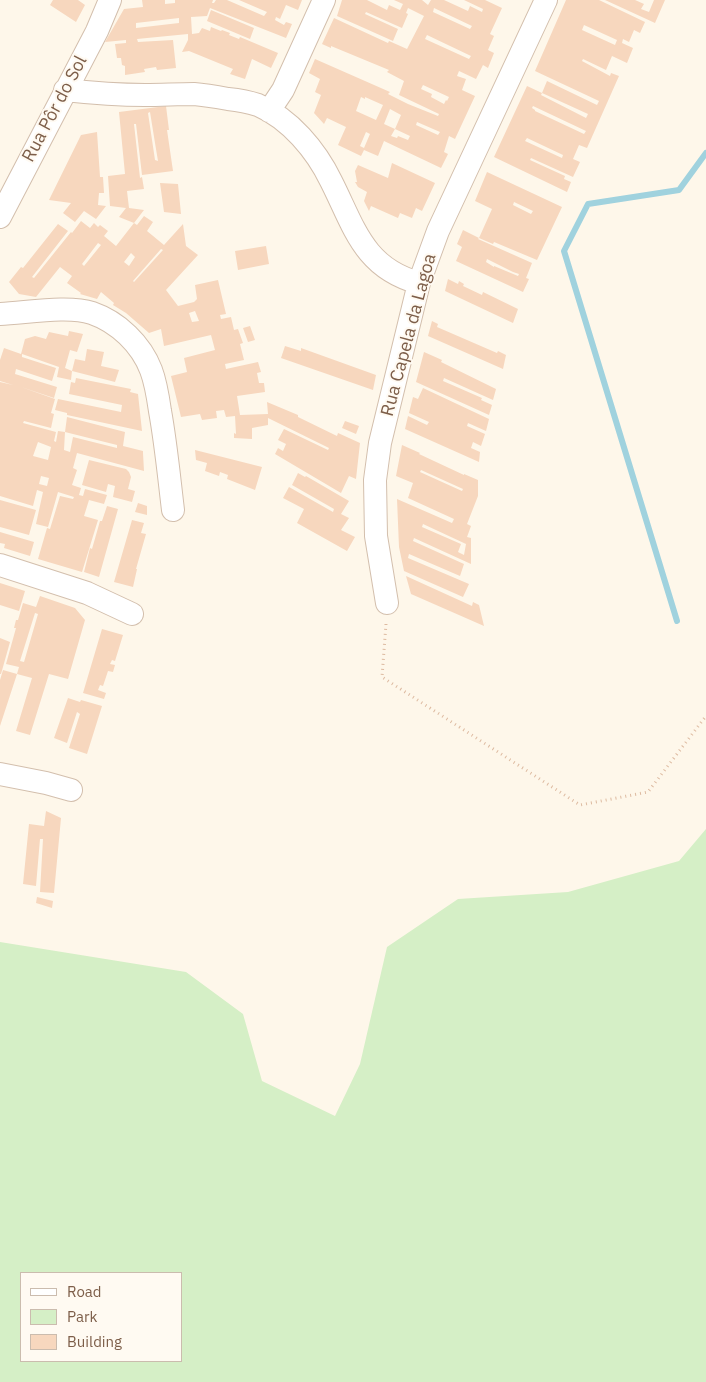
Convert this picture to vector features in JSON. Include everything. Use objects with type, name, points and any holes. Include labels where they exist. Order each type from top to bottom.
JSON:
[{"type":"street","name":"Rua Pôr do Sol","points":[[0,217],[97,31],[110,0]]},
{"type":"street","points":[[269,111],[283,90],[324,0]]},
{"type":"street","name":"Rua Capela da Lagoa","points":[[387,603],[376,536],[375,480],[380,443],[419,283],[441,223],[546,0]]},
{"type":"street","points":[[65,90],[108,94],[204,95],[243,101],[269,111],[289,126],[308,145],[318,159],[330,179],[351,225],[371,254],[390,272],[403,279],[419,283]]},
{"type":"street","points":[[0,314],[70,310],[91,313],[115,324],[142,351],[157,389],[165,438],[173,510]]},
{"type":"street","points":[[0,565],[86,593],[132,614]]},
{"type":"street","points":[[0,774],[71,790]]},
{"type":"path","points":[[387,603],[382,676],[580,805],[648,792],[706,716]]},
{"type":"green space","points":[[706,829],[706,1382],[0,1382],[0,942],[186,972],[243,1014],[262,1081],[335,1116],[360,1064],[387,947],[458,899],[568,892],[679,861]]},
{"type":"building","points":[[53,0],[78,0],[85,5],[76,22],[50,5]]},
{"type":"building","points":[[142,0],[165,0],[165,4],[175,3],[175,0],[213,0],[212,3],[214,3],[216,0],[227,0],[264,16],[267,12],[239,0],[302,0],[298,10],[286,5],[280,19],[276,17],[275,20],[284,25],[286,22],[292,24],[286,38],[210,8],[207,16],[191,17],[192,34],[199,33],[202,28],[210,31],[211,27],[278,53],[271,68],[252,59],[245,79],[230,74],[233,69],[189,51],[182,52],[188,40],[188,34],[137,39],[138,42],[173,40],[176,68],[157,70],[156,67],[144,69],[145,72],[125,75],[125,66],[122,65],[121,58],[117,58],[115,44],[126,43],[126,40],[105,42],[124,9],[143,7]],"holes":[[[179,18],[179,23],[136,28],[136,23]]]},
{"type":"building","points":[[342,0],[367,0],[387,10],[389,5],[400,10],[403,4],[394,0],[422,0],[428,5],[431,0],[444,0],[468,11],[470,6],[482,12],[483,9],[464,0],[485,0],[502,8],[490,34],[494,36],[488,50],[494,53],[488,68],[483,65],[476,79],[459,71],[457,76],[466,79],[462,90],[475,96],[455,139],[449,136],[444,152],[448,154],[441,168],[384,141],[378,156],[364,150],[361,156],[338,145],[346,127],[327,118],[324,124],[314,113],[321,95],[315,92],[320,79],[309,73],[315,59],[390,92],[388,94],[408,104],[438,116],[439,114],[399,95],[404,81],[387,72],[389,70],[322,44],[334,18],[388,43],[389,41],[407,49],[424,16],[408,8],[406,13],[408,14],[402,28],[366,12],[365,14],[398,29],[393,41],[337,16]],"holes":[[[434,8],[472,26],[470,29],[433,12]],[[427,35],[471,56],[469,59],[425,39]],[[423,85],[449,97],[444,104],[431,97],[432,94],[421,89]],[[361,97],[383,105],[376,120],[356,111]],[[390,109],[401,115],[395,129],[384,124]],[[417,122],[440,132],[438,135],[416,125]],[[395,129],[410,136],[408,140],[398,136],[397,138],[391,136]],[[366,132],[370,134],[364,148],[360,146]]]},
{"type":"building","points":[[566,0],[599,0],[645,22],[640,33],[634,30],[629,42],[623,39],[622,43],[633,48],[627,63],[612,56],[606,70],[583,59],[582,61],[610,76],[611,73],[619,76],[587,148],[579,145],[573,159],[580,162],[573,177],[531,158],[530,160],[565,176],[564,179],[571,182],[567,192],[494,157],[527,86],[542,93],[547,81],[597,105],[599,101],[535,71]],"holes":[[[584,25],[617,40],[615,45],[582,30]],[[542,93],[588,114],[586,118],[541,95]],[[533,106],[586,131],[584,134],[532,108]],[[527,138],[563,155],[562,158],[525,141]]]},
{"type":"building","points":[[605,0],[635,0],[644,4],[641,9],[649,12],[654,0],[665,0],[655,23]]},
{"type":"building","points":[[211,10],[254,28],[250,39],[207,21]]},
{"type":"building","points":[[166,106],[169,130],[167,130],[173,171],[142,175],[136,124],[134,124],[140,178],[142,177],[144,189],[127,191],[129,208],[144,210],[134,223],[119,217],[126,208],[110,206],[108,176],[125,174],[119,112]],"holes":[[[150,112],[158,161],[155,160],[148,113]]]},
{"type":"building","points":[[97,132],[100,177],[103,177],[104,193],[99,193],[98,205],[106,206],[96,219],[84,211],[75,222],[63,213],[71,203],[49,200],[81,135]]},
{"type":"building","points":[[392,163],[435,183],[422,211],[416,208],[412,218],[400,213],[398,218],[371,206],[369,211],[364,201],[367,192],[358,187],[355,182],[357,182],[355,171],[358,165],[388,178]]},
{"type":"building","points":[[487,172],[562,207],[537,260],[494,242],[493,244],[479,238],[492,209],[475,201]],"holes":[[[514,202],[533,211],[531,214],[513,205]]]},
{"type":"building","points":[[160,183],[178,184],[181,214],[164,212]]},
{"type":"building","points":[[144,216],[153,222],[147,231],[164,245],[183,224],[186,246],[198,255],[166,290],[178,306],[194,302],[197,299],[195,285],[218,280],[226,314],[220,315],[221,319],[231,317],[234,330],[238,329],[243,343],[240,344],[244,360],[225,364],[226,369],[258,362],[261,372],[257,373],[259,383],[264,383],[265,392],[237,396],[240,415],[268,414],[267,402],[298,415],[298,417],[337,436],[338,433],[360,443],[356,479],[349,476],[341,493],[275,454],[278,448],[283,451],[286,444],[278,440],[284,429],[328,450],[329,448],[268,418],[268,425],[252,428],[252,439],[234,438],[234,433],[236,434],[235,416],[226,417],[224,410],[216,411],[217,418],[202,420],[200,414],[181,417],[171,376],[187,372],[184,358],[215,350],[211,335],[164,346],[161,329],[149,333],[126,313],[113,305],[114,303],[101,292],[97,299],[80,294],[67,283],[72,276],[60,267],[36,297],[19,294],[9,282],[21,267],[23,268],[58,224],[68,231],[32,277],[34,278],[81,221],[90,228],[94,223],[98,227],[100,225],[108,231],[104,236],[116,246],[134,223],[137,225]],"holes":[[[98,243],[101,245],[84,266],[82,264]],[[161,249],[163,250],[134,282]],[[131,253],[135,257],[129,266],[124,262]],[[195,311],[199,321],[192,322],[189,313]]]},
{"type":"building","points":[[463,230],[478,239],[532,263],[526,278],[529,279],[523,292],[456,261],[462,247],[457,244]],"holes":[[[487,259],[519,274],[518,276],[494,267],[486,262]]]},
{"type":"building","points":[[266,246],[269,264],[238,270],[235,251]]},
{"type":"building","points":[[448,279],[458,284],[459,281],[464,284],[463,286],[482,295],[483,292],[518,309],[513,323],[445,291]]},
{"type":"building","points":[[432,321],[438,324],[437,327],[497,353],[498,351],[506,355],[503,369],[428,336]]},
{"type":"building","points":[[250,326],[255,340],[248,342],[243,328]]},
{"type":"building","points":[[69,331],[83,334],[77,352],[70,350],[65,368],[72,371],[71,380],[57,377],[59,367],[22,354],[22,357],[56,368],[52,381],[16,369],[15,374],[57,387],[54,398],[21,387],[55,399],[51,413],[54,414],[51,428],[24,421],[23,423],[56,432],[54,441],[56,442],[58,431],[65,432],[67,417],[125,432],[123,446],[143,451],[144,471],[77,453],[73,468],[77,470],[72,485],[81,488],[79,495],[83,496],[85,489],[107,495],[104,504],[89,500],[84,516],[98,520],[82,572],[38,559],[47,528],[50,529],[60,496],[73,499],[74,497],[58,492],[48,527],[36,524],[43,492],[37,490],[33,506],[0,496],[0,382],[13,385],[0,381],[0,360],[4,348],[21,354],[25,339],[35,336],[46,339],[49,332],[68,336]],"holes":[[[65,432],[117,445],[117,448],[73,437],[70,452],[64,450]],[[38,442],[51,447],[48,460],[33,456]],[[41,476],[49,478],[47,486],[39,484]]]},
{"type":"building","points":[[285,346],[301,351],[301,348],[376,375],[373,390],[281,358]]},
{"type":"building","points":[[87,349],[104,352],[101,366],[119,370],[115,382],[72,371],[75,359],[85,361]]},
{"type":"building","points":[[424,352],[496,389],[493,400],[444,378],[443,381],[482,398],[481,400],[492,405],[489,415],[416,382]]},
{"type":"building","points":[[76,378],[131,389],[130,392],[138,394],[142,431],[67,415],[67,413],[55,410],[58,399],[121,412],[122,405],[69,394],[71,382],[75,383]]},
{"type":"building","points":[[423,388],[489,419],[486,431],[468,423],[467,426],[485,434],[481,446],[473,442],[471,448],[480,452],[479,462],[405,429],[408,416],[427,425],[429,422],[409,413],[413,397],[418,399]]},
{"type":"building","points":[[345,421],[359,426],[356,434],[342,428]]},
{"type":"building","points":[[402,445],[478,480],[478,496],[467,524],[471,526],[467,537],[471,538],[471,564],[414,538],[413,541],[464,564],[460,576],[409,554],[408,558],[469,584],[463,597],[404,571],[399,547],[397,499],[452,523],[454,519],[408,498],[413,483],[396,476]],"holes":[[[421,470],[463,489],[462,491],[420,472]],[[423,524],[466,544],[464,555],[458,552],[461,544],[422,527]]]},
{"type":"building","points":[[195,450],[262,467],[255,490],[227,479],[228,475],[220,472],[219,476],[205,471],[207,463],[196,460]]},
{"type":"building","points":[[89,460],[126,469],[131,477],[128,489],[135,491],[132,502],[113,497],[115,486],[108,484],[106,492],[82,485]]},
{"type":"building","points":[[298,473],[349,501],[341,514],[349,518],[341,530],[355,537],[347,551],[297,523],[304,509],[283,498],[289,487],[333,512],[334,509],[292,485]]},
{"type":"building","points":[[0,500],[36,510],[29,535],[0,527]]},
{"type":"building","points":[[138,503],[147,506],[147,515],[135,512]]},
{"type":"building","points":[[107,506],[118,509],[99,577],[84,572],[90,548],[92,549],[100,521],[102,521]]},
{"type":"building","points":[[132,520],[144,523],[141,533],[146,534],[133,587],[114,582]]},
{"type":"building","points":[[0,532],[34,542],[30,556],[4,548],[5,544],[0,543]]},
{"type":"building","points":[[406,576],[472,606],[473,602],[479,605],[484,626],[411,594]]},
{"type":"building","points":[[0,583],[25,591],[19,611],[0,605]]},
{"type":"building","points":[[40,596],[75,608],[85,620],[68,679],[49,674],[30,735],[16,731],[32,678],[17,674],[19,667],[6,664],[16,628],[14,628],[16,620],[18,620],[23,603],[36,607]],"holes":[[[35,613],[38,614],[24,662],[20,661]]]},
{"type":"building","points":[[102,629],[123,635],[115,661],[112,660],[110,664],[115,665],[113,672],[108,671],[103,686],[100,685],[98,690],[106,693],[104,699],[83,693]]},
{"type":"building","points":[[0,638],[10,642],[1,674],[0,674]]},
{"type":"building","points":[[3,670],[17,674],[0,726],[0,680]]},
{"type":"building","points":[[68,698],[102,706],[87,754],[69,748],[80,714],[77,712],[67,743],[54,738]]},
{"type":"building","points":[[46,811],[61,818],[54,893],[40,892],[43,839],[40,839],[36,886],[23,884],[29,824],[44,826]]},
{"type":"building","points":[[37,897],[53,901],[52,908],[36,903]]},
{"type":"waterway","points":[[677,621],[564,251],[588,204],[679,190],[706,153]]}]
